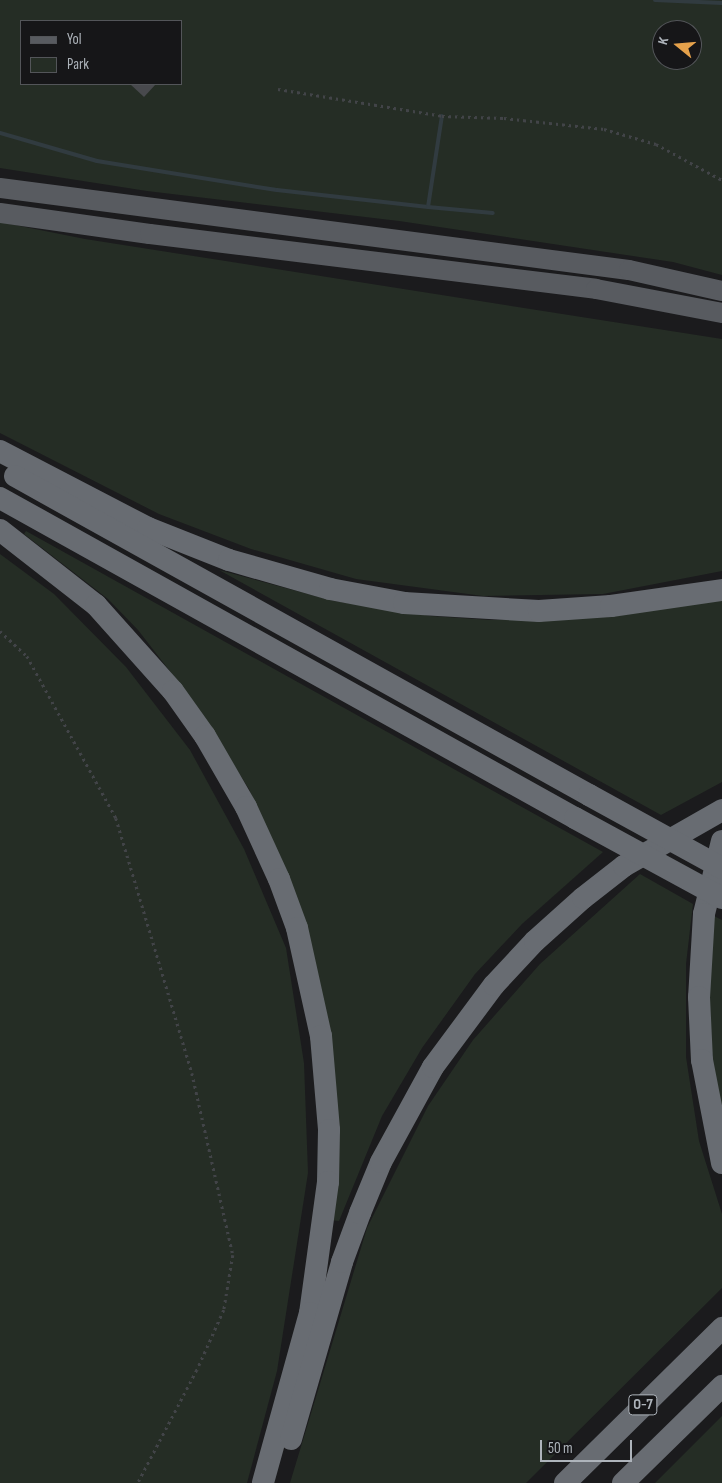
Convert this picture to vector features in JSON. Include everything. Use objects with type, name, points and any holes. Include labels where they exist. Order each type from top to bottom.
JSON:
[{"type":"highway","points":[[0,451],[148,528],[229,560],[348,592],[404,603],[539,611],[620,605],[722,590]]},
{"type":"highway","points":[[0,467],[722,868]]},
{"type":"highway","points":[[0,498],[722,898]]},
{"type":"highway","points":[[0,530],[96,605],[173,691],[205,736],[246,807],[279,879],[296,928],[321,1036],[330,1130],[328,1182],[310,1313],[263,1483]]},
{"type":"highway","points":[[278,1483],[342,1262],[360,1213],[381,1162],[433,1067],[494,984],[535,941],[583,898],[624,866],[722,810]]},
{"type":"highway","points":[[722,840],[704,914],[699,997],[702,1060],[722,1163]]},
{"type":"highway","name":"O-7","points":[[565,1483],[722,1328]]},
{"type":"highway","name":"O-7","points":[[623,1483],[722,1386]]},
{"type":"main road","points":[[0,188],[629,270],[722,291]]},
{"type":"main road","points":[[0,213],[150,234],[596,288],[722,313]]},
{"type":"path","points":[[278,89],[442,116],[504,118],[604,129],[656,144],[722,180]]},
{"type":"path","points":[[0,631],[27,656],[116,818],[192,1073],[233,1255],[224,1310],[197,1370],[138,1483]]},
{"type":"green space","points":[[0,0],[722,0],[722,275],[673,262],[399,221],[147,191],[0,168]]},
{"type":"green space","points":[[0,222],[85,239],[722,339],[722,571],[603,594],[483,596],[356,579],[251,549],[159,514],[0,433]]},
{"type":"green space","points":[[26,531],[603,852],[522,924],[475,974],[422,1048],[382,1116],[339,1221],[330,1220],[338,1127],[275,853],[249,789],[193,701],[138,630],[108,599],[24,534]]},
{"type":"green space","points":[[0,554],[54,594],[126,667],[190,750],[244,849],[286,948],[304,1063],[308,1173],[277,1371],[247,1483],[0,1483]]},
{"type":"green space","points":[[219,570],[334,601],[431,616],[491,620],[609,617],[722,599],[722,782],[661,815]]},
{"type":"green space","points":[[640,874],[693,904],[686,964],[686,1057],[699,1141],[722,1214],[722,1288],[526,1483],[290,1483],[367,1228],[428,1106],[473,1040],[540,964]]},
{"type":"green space","points":[[714,916],[722,920],[722,1111],[713,1074],[709,987]]},
{"type":"green space","points":[[722,1416],[722,1483],[655,1483]]},
{"type":"building","points":[[131,85],[155,85],[144,97]]},
{"type":"waterway","points":[[655,0],[722,3]]},
{"type":"waterway","points":[[0,133],[97,161],[277,190],[428,207],[442,116]]},
{"type":"waterway","points":[[428,207],[493,213]]}]
